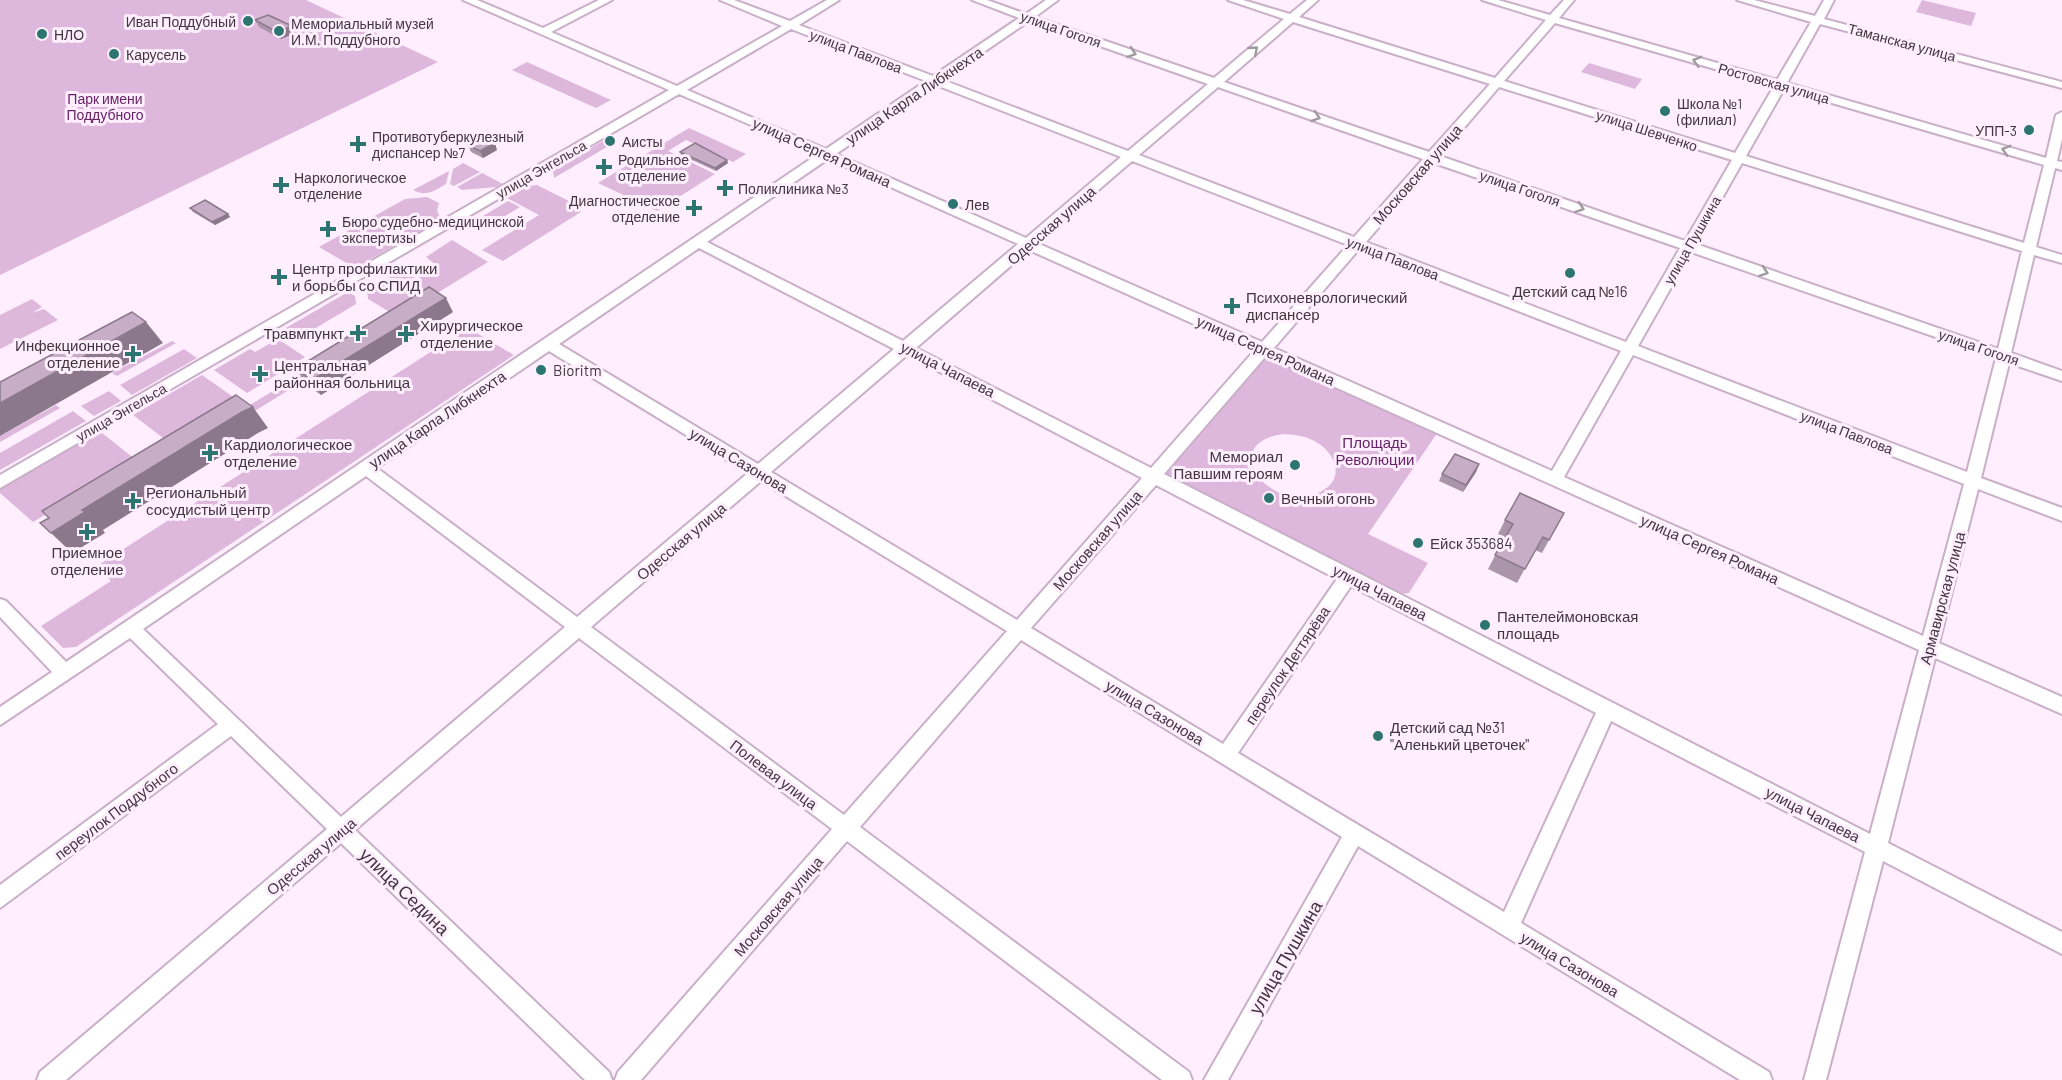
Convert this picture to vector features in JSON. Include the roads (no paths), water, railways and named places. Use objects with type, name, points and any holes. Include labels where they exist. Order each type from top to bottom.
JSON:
[{"type":"street","name":"улица Сергея Романа","points":[[468,0],[827,154],[2062,706]]},
{"type":"street","points":[[543,32],[607,0]]},
{"type":"street","name":"улица Павлова","points":[[725,0],[2062,515]]},
{"type":"street","name":"улица Энгельса","points":[[0,482],[834,0]]},
{"type":"street","name":"улица Гоголя","points":[[977,0],[2062,376]]},
{"type":"street","name":"улица Карла Либкнехта","points":[[0,717],[1053,0]]},
{"type":"street","name":"улица Шевченко","points":[[1233,0],[2062,259]]},
{"type":"street","name":"Одесская улица","points":[[48,1080],[1312,0]]},
{"type":"street","name":"Ростовская улица","points":[[1486,0],[2056,164]]},
{"type":"street","name":"Московская улица","points":[[626,1080],[1569,0]]},
{"type":"street","name":"Таманская улица","points":[[1742,0],[2062,85]]},
{"type":"street","name":"улица Пушкина","points":[[1555,479],[1828,0]]},
{"type":"street","name":"Армавирская улица","points":[[1815,1080],[1973,481],[2030,249],[2056,164],[2062,115]]},
{"type":"street","name":"улица Чапаева","points":[[698,242],[2062,943]]},
{"type":"street","name":"улица Сазонова","points":[[548,344],[1761,1080]]},
{"type":"street","name":"Полевая улица","points":[[366,468],[1181,1080]]},
{"type":"street","name":"переулок Дегтярёва","points":[[1226,755],[1348,576]]},
{"type":"street","points":[[0,606],[65,673]]},
{"type":"street","name":"улица Седина","points":[[130,628],[601,1080]]},
{"type":"street","points":[[1508,927],[1607,709]]},
{"type":"street","name":"переулок Поддубного","points":[[0,898],[232,724]]},
{"type":"street","name":"улица Пушкина","points":[[1215,1080],[1355,833]]},
{"type":"place","name":"Иван Поддубный","points":[[248,21]]},
{"type":"place","name":"Мемориальный музей И.М. Поддубного","points":[[279,31]]},
{"type":"place","name":"НЛО","points":[[42,34]]},
{"type":"place","name":"Карусель","points":[[114,54]]},
{"type":"place","name":"Школа №1 (филиал)","points":[[1665,111]]},
{"type":"place","name":"УПП-3","points":[[2029,130]]},
{"type":"place","name":"Аисты","points":[[610,141]]},
{"type":"place","name":"Противотуберкулезный диспансер №7","points":[[358,144]]},
{"type":"place","name":"Родильное отделение","points":[[604,167]]},
{"type":"place","name":"Наркологическое отделение","points":[[281,185]]},
{"type":"place","name":"Поликлиника №3","points":[[725,188]]},
{"type":"place","name":"Лев","points":[[953,204]]},
{"type":"place","name":"Диагностическое отделение","points":[[694,208]]},
{"type":"place","name":"Бюро судебно-медицинской экспертизы","points":[[328,229]]},
{"type":"place","name":"Детский сад №16","points":[[1570,273]]},
{"type":"place","name":"Центр профилактики и борьбы со СПИД","points":[[279,277]]},
{"type":"place","name":"Психоневрологический диспансер","points":[[1232,306]]},
{"type":"place","name":"Травмпункт","points":[[358,333]]},
{"type":"place","name":"Хирургическое отделение","points":[[406,334]]},
{"type":"place","name":"Инфекционное отделение","points":[[133,354]]},
{"type":"place","name":"Bioritm","points":[[541,370]]},
{"type":"place","name":"Центральная районная больница","points":[[260,374]]},
{"type":"place","name":"Кардиологическое отделение","points":[[210,453]]},
{"type":"place","name":"Мемориал Павшим героям","points":[[1295,465]]},
{"type":"place","name":"Вечный огонь","points":[[1269,498]]},
{"type":"place","name":"Региональный сосудистый центр","points":[[133,501]]},
{"type":"place","name":"Приемное отделение","points":[[87,532]]},
{"type":"place","name":"Ейск 353684","points":[[1418,543]]},
{"type":"place","name":"Пантелеймоновская площадь","points":[[1485,625]]},
{"type":"place","name":"Детский сад №31 \"Аленький цветочек\"","points":[[1378,736]]},
{"type":"park label","name":"Парк имени Поддубного","points":[[105,106]]},
{"type":"park label","name":"Площадь Революции","points":[[1375,450]]}]
